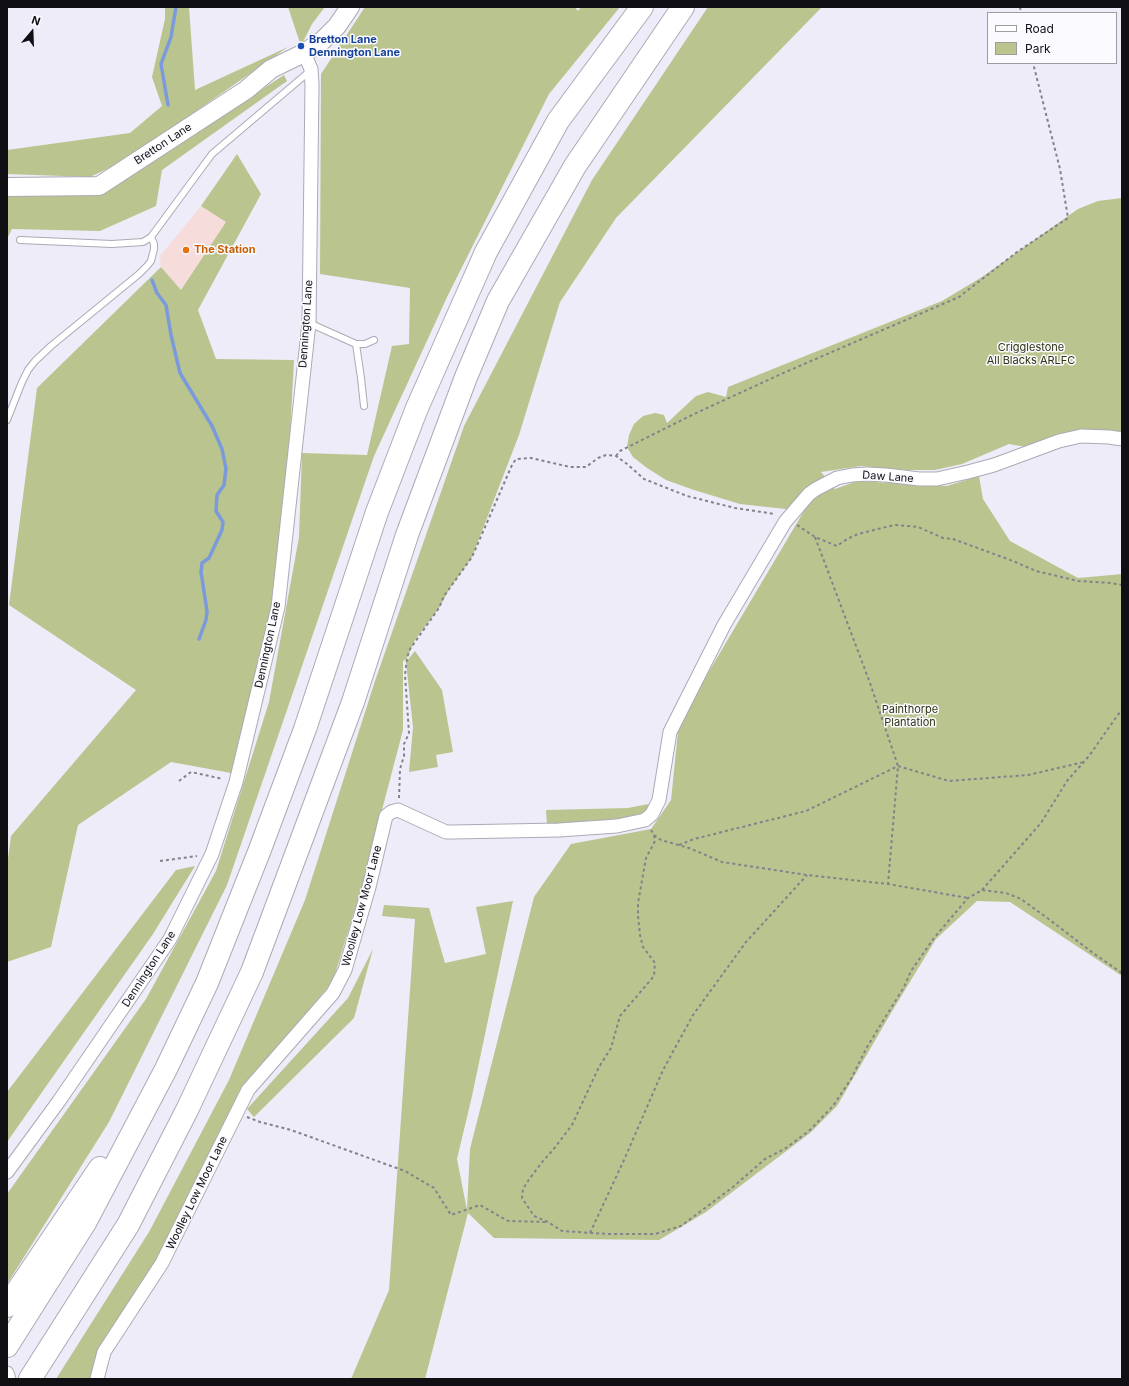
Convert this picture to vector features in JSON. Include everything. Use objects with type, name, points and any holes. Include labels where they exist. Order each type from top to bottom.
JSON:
[{"type":"highway","points":[[7,1346],[86,1221],[166,1069],[207,983],[259,852],[305,729],[377,512],[417,408],[486,252],[558,121],[642,7]]},
{"type":"highway","points":[[30,1379],[128,1225],[187,1110],[252,972],[353,702],[407,535],[466,378],[498,301],[575,166],[683,7]]},
{"type":"highway","points":[[7,1306],[166,1069]]},
{"type":"street","name":"Bretton Lane","points":[[7,187],[99,186],[246,90],[271,70],[304,53],[322,41],[337,26],[350,7]]},
{"type":"street","name":"Dennington Lane","points":[[7,1172],[59,1101],[170,940],[212,854],[236,782],[278,607],[309,323],[312,85],[311,70],[304,53]]},
{"type":"street","name":"Daw Lane","points":[[645,820],[652,814],[659,800],[670,732],[724,625],[790,516],[816,489],[837,478],[867,474],[886,474],[919,479],[937,479],[994,465],[1059,441],[1081,436],[1109,437],[1122,440]]},
{"type":"street","points":[[398,810],[446,832],[559,830],[617,826],[645,820]]},
{"type":"street","name":"Woolley Low Moor Lane","points":[[97,1379],[104,1352],[162,1263],[248,1090],[333,993],[345,970],[369,887],[386,816],[391,812],[398,810]]},
{"type":"street","points":[[7,1373],[9,1379]]},
{"type":"lane","points":[[20,240],[112,244],[144,242],[151,237],[212,154],[311,70]]},
{"type":"lane","points":[[7,420],[22,382],[28,370],[35,361],[51,346],[139,274],[151,261],[154,244],[151,237]]},
{"type":"lane","points":[[309,323],[356,344],[365,344],[374,340]]},
{"type":"lane","points":[[356,344],[364,406]]},
{"type":"path","points":[[616,456],[620,451],[692,415],[781,374],[959,297],[1016,252],[1068,218],[1060,169],[1033,64]]},
{"type":"path","points":[[398,810],[400,805],[400,769],[404,756],[404,744],[409,733],[405,675],[407,658],[415,640],[439,608],[444,596],[472,557],[516,459],[531,458],[570,467],[586,468],[598,458],[606,455],[616,456],[628,464],[644,479],[687,496],[735,508],[790,516],[800,527],[815,538],[837,546],[858,534],[894,525],[918,527],[943,538],[953,539],[1036,571],[1078,581],[1122,585]]},
{"type":"path","points":[[815,538],[870,683],[898,766],[888,884]]},
{"type":"path","points":[[645,820],[654,835],[655,841],[646,858],[638,904],[638,916],[643,947],[655,963],[654,976],[620,1016],[611,1048],[599,1067],[572,1125],[523,1189],[522,1198],[534,1216],[562,1230],[590,1233],[655,1234],[681,1226],[733,1187],[765,1159],[786,1148],[817,1124],[833,1106],[851,1079],[867,1047],[904,987],[911,971],[934,938],[968,898],[982,890],[1041,823],[1067,781],[1084,762],[1122,709]]},
{"type":"path","points":[[679,845],[694,839],[806,811],[898,766],[949,781],[1028,775],[1084,762]]},
{"type":"path","points":[[179,781],[191,772],[236,782]]},
{"type":"path","points":[[654,835],[661,840],[689,848],[722,862],[807,875],[888,884],[968,898]]},
{"type":"path","points":[[160,861],[212,854]]},
{"type":"path","points":[[590,1233],[663,1070],[693,1015],[746,942],[807,875]]},
{"type":"path","points":[[982,890],[1006,893],[1021,899],[1122,973]]},
{"type":"path","points":[[237,1112],[260,1122],[291,1130],[405,1171],[434,1188],[451,1215],[480,1205],[508,1221],[548,1222]]},
{"type":"shaded area","points":[[201,206],[227,221],[181,290],[161,267],[160,256]]},
{"type":"green space","points":[[165,7],[189,7],[195,90],[288,47],[126,160],[90,177],[7,174],[7,150],[130,133],[162,106],[152,77],[165,19]]},
{"type":"green space","points":[[288,7],[325,7],[312,24],[301,46]]},
{"type":"green space","points":[[365,7],[575,7],[578,11],[581,7],[620,7],[549,94],[448,295],[374,456],[227,885],[109,1122],[7,1284],[7,1194],[146,999],[216,871],[269,702],[299,537],[302,453],[367,455],[392,346],[409,344],[410,288],[320,274],[321,74]]},
{"type":"green space","points":[[708,7],[822,7],[616,218],[560,302],[519,435],[472,557],[450,588],[439,608],[415,640],[407,658],[403,661],[403,730],[362,886],[333,981],[243,1088],[158,1260],[98,1349],[91,1379],[56,1379],[149,1232],[229,1080],[305,900],[375,681],[464,426],[592,180]]},
{"type":"green space","points":[[284,75],[287,81],[162,170],[156,206],[100,231],[12,229],[7,239],[7,195],[101,194]]},
{"type":"green space","points":[[237,154],[261,194],[198,310],[216,359],[294,360],[290,434],[272,606],[231,773],[171,762],[78,825],[51,947],[7,962],[7,866],[11,836],[136,690],[9,605],[37,388],[161,267],[181,290],[226,222],[201,206]]},
{"type":"green space","name":"Painthorpe Plantation","points":[[1122,198],[1122,439],[1109,437],[1037,449],[1009,444],[962,464],[935,470],[908,470],[861,466],[821,472],[835,489],[857,481],[947,486],[979,476],[983,499],[1010,541],[1078,578],[1122,574],[1122,976],[1010,902],[977,901],[936,939],[837,1106],[810,1133],[706,1212],[659,1240],[494,1238],[468,1213],[425,1379],[351,1379],[389,1290],[415,919],[382,916],[384,905],[429,908],[445,963],[486,954],[476,907],[513,901],[472,1096],[457,1159],[467,1210],[470,1149],[534,897],[571,844],[651,829],[671,800],[679,722],[804,511],[740,504],[666,480],[633,457],[627,447],[629,435],[634,424],[643,416],[655,413],[664,415],[667,423],[696,396],[708,392],[726,397],[728,387],[942,301],[982,277],[1078,209],[1098,201]]},
{"type":"green space","points":[[415,651],[442,690],[453,752],[436,755],[438,767],[409,772],[413,727],[406,662]]},
{"type":"green space","points":[[649,804],[644,815],[631,818],[547,825],[546,810],[628,808]]},
{"type":"green space","points":[[195,866],[153,934],[7,1142],[7,1092],[176,870]]},
{"type":"green space","points":[[373,949],[354,1018],[254,1117],[247,1109],[348,998]]},
{"type":"waterway","points":[[168,105],[161,64],[171,37],[176,7]]},
{"type":"waterway","points":[[152,280],[157,293],[166,305],[180,373],[212,426],[222,449],[226,469],[224,485],[217,495],[216,511],[223,522],[222,530],[209,558],[202,563],[201,572],[207,611],[206,620],[199,639]]},
{"type":"place","name":"Bretton Lane Dennington Lane","points":[[301,46]]},
{"type":"place","name":"The Station","points":[[186,250]]},
{"type":"park label","name":"Crigglestone All Blacks ARLFC","points":[[1031,354]]}]
